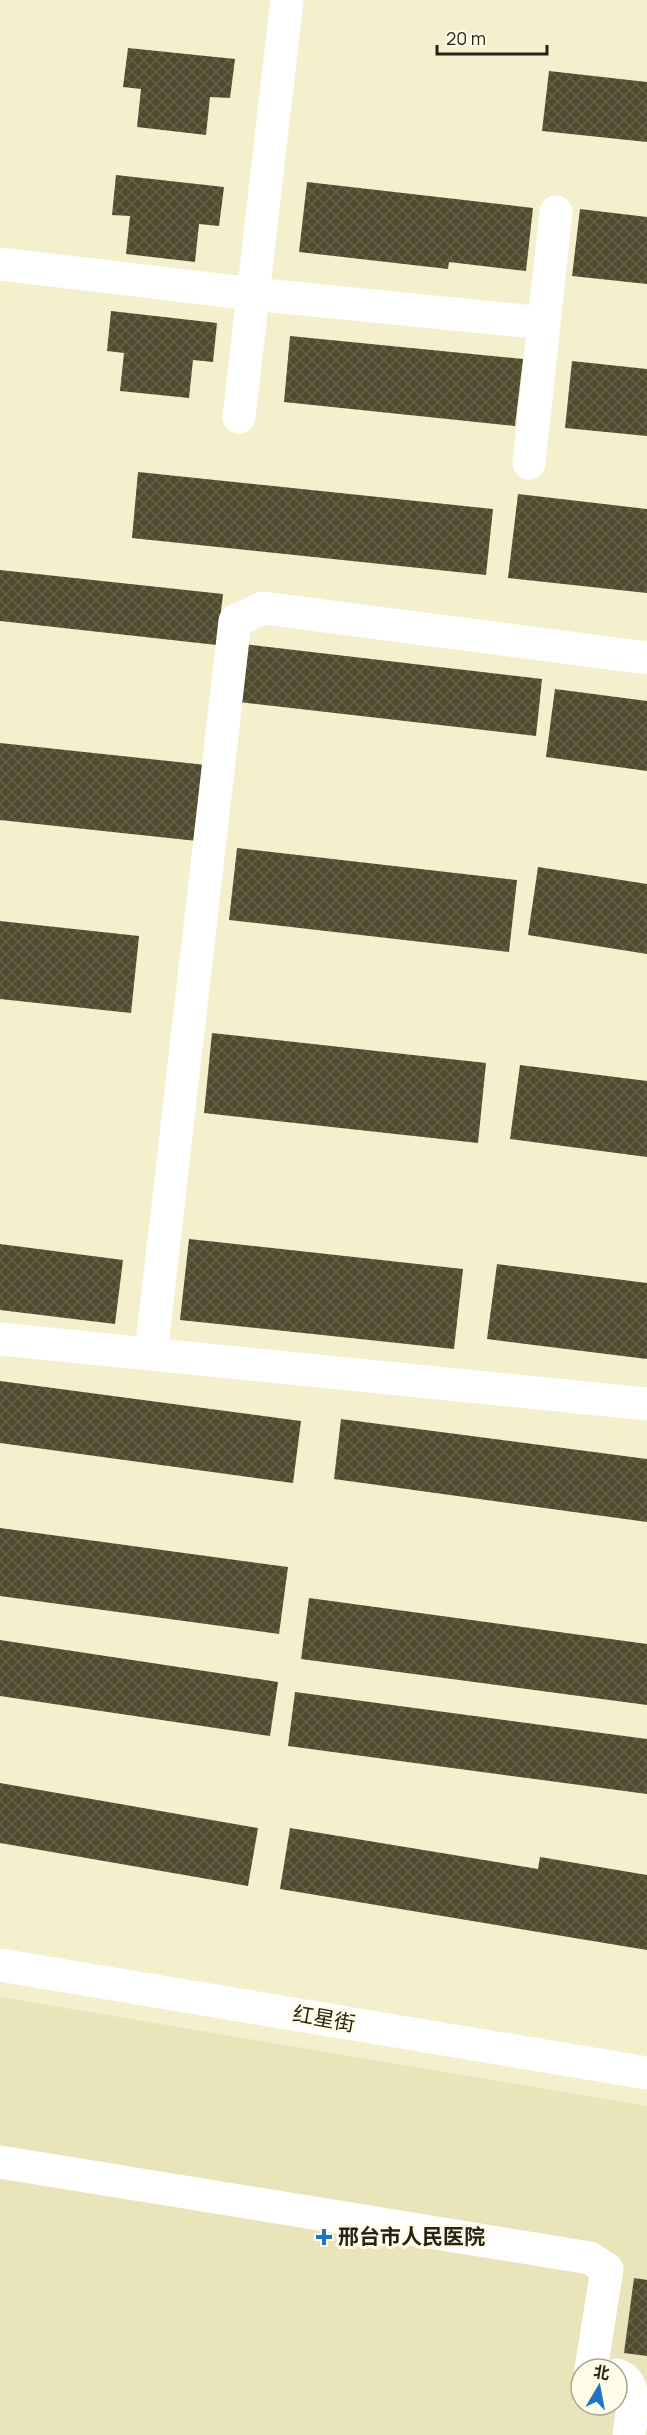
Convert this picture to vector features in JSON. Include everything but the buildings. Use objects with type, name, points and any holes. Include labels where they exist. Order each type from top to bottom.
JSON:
[{"type":"street","points":[[239,417],[287,0]]},
{"type":"street","points":[[529,463],[556,212]]},
{"type":"street","points":[[0,264],[254,294],[544,323]]},
{"type":"street","points":[[151,1354],[235,621],[263,608],[647,658]]},
{"type":"street","points":[[0,1339],[647,1404]]},
{"type":"street","name":"红星街","points":[[0,1965],[647,2073]]},
{"type":"street","points":[[0,2162],[590,2258],[607,2269],[593,2357]]},
{"type":"street","points":[[629,2386],[633,2400],[629,2435]]},
{"type":"shaded area","name":"邢台市人民医院","points":[[0,1997],[647,2106],[647,2435],[0,2435]]},
{"type":"place","name":"邢台市人民医院","points":[[324,2237]]}]
